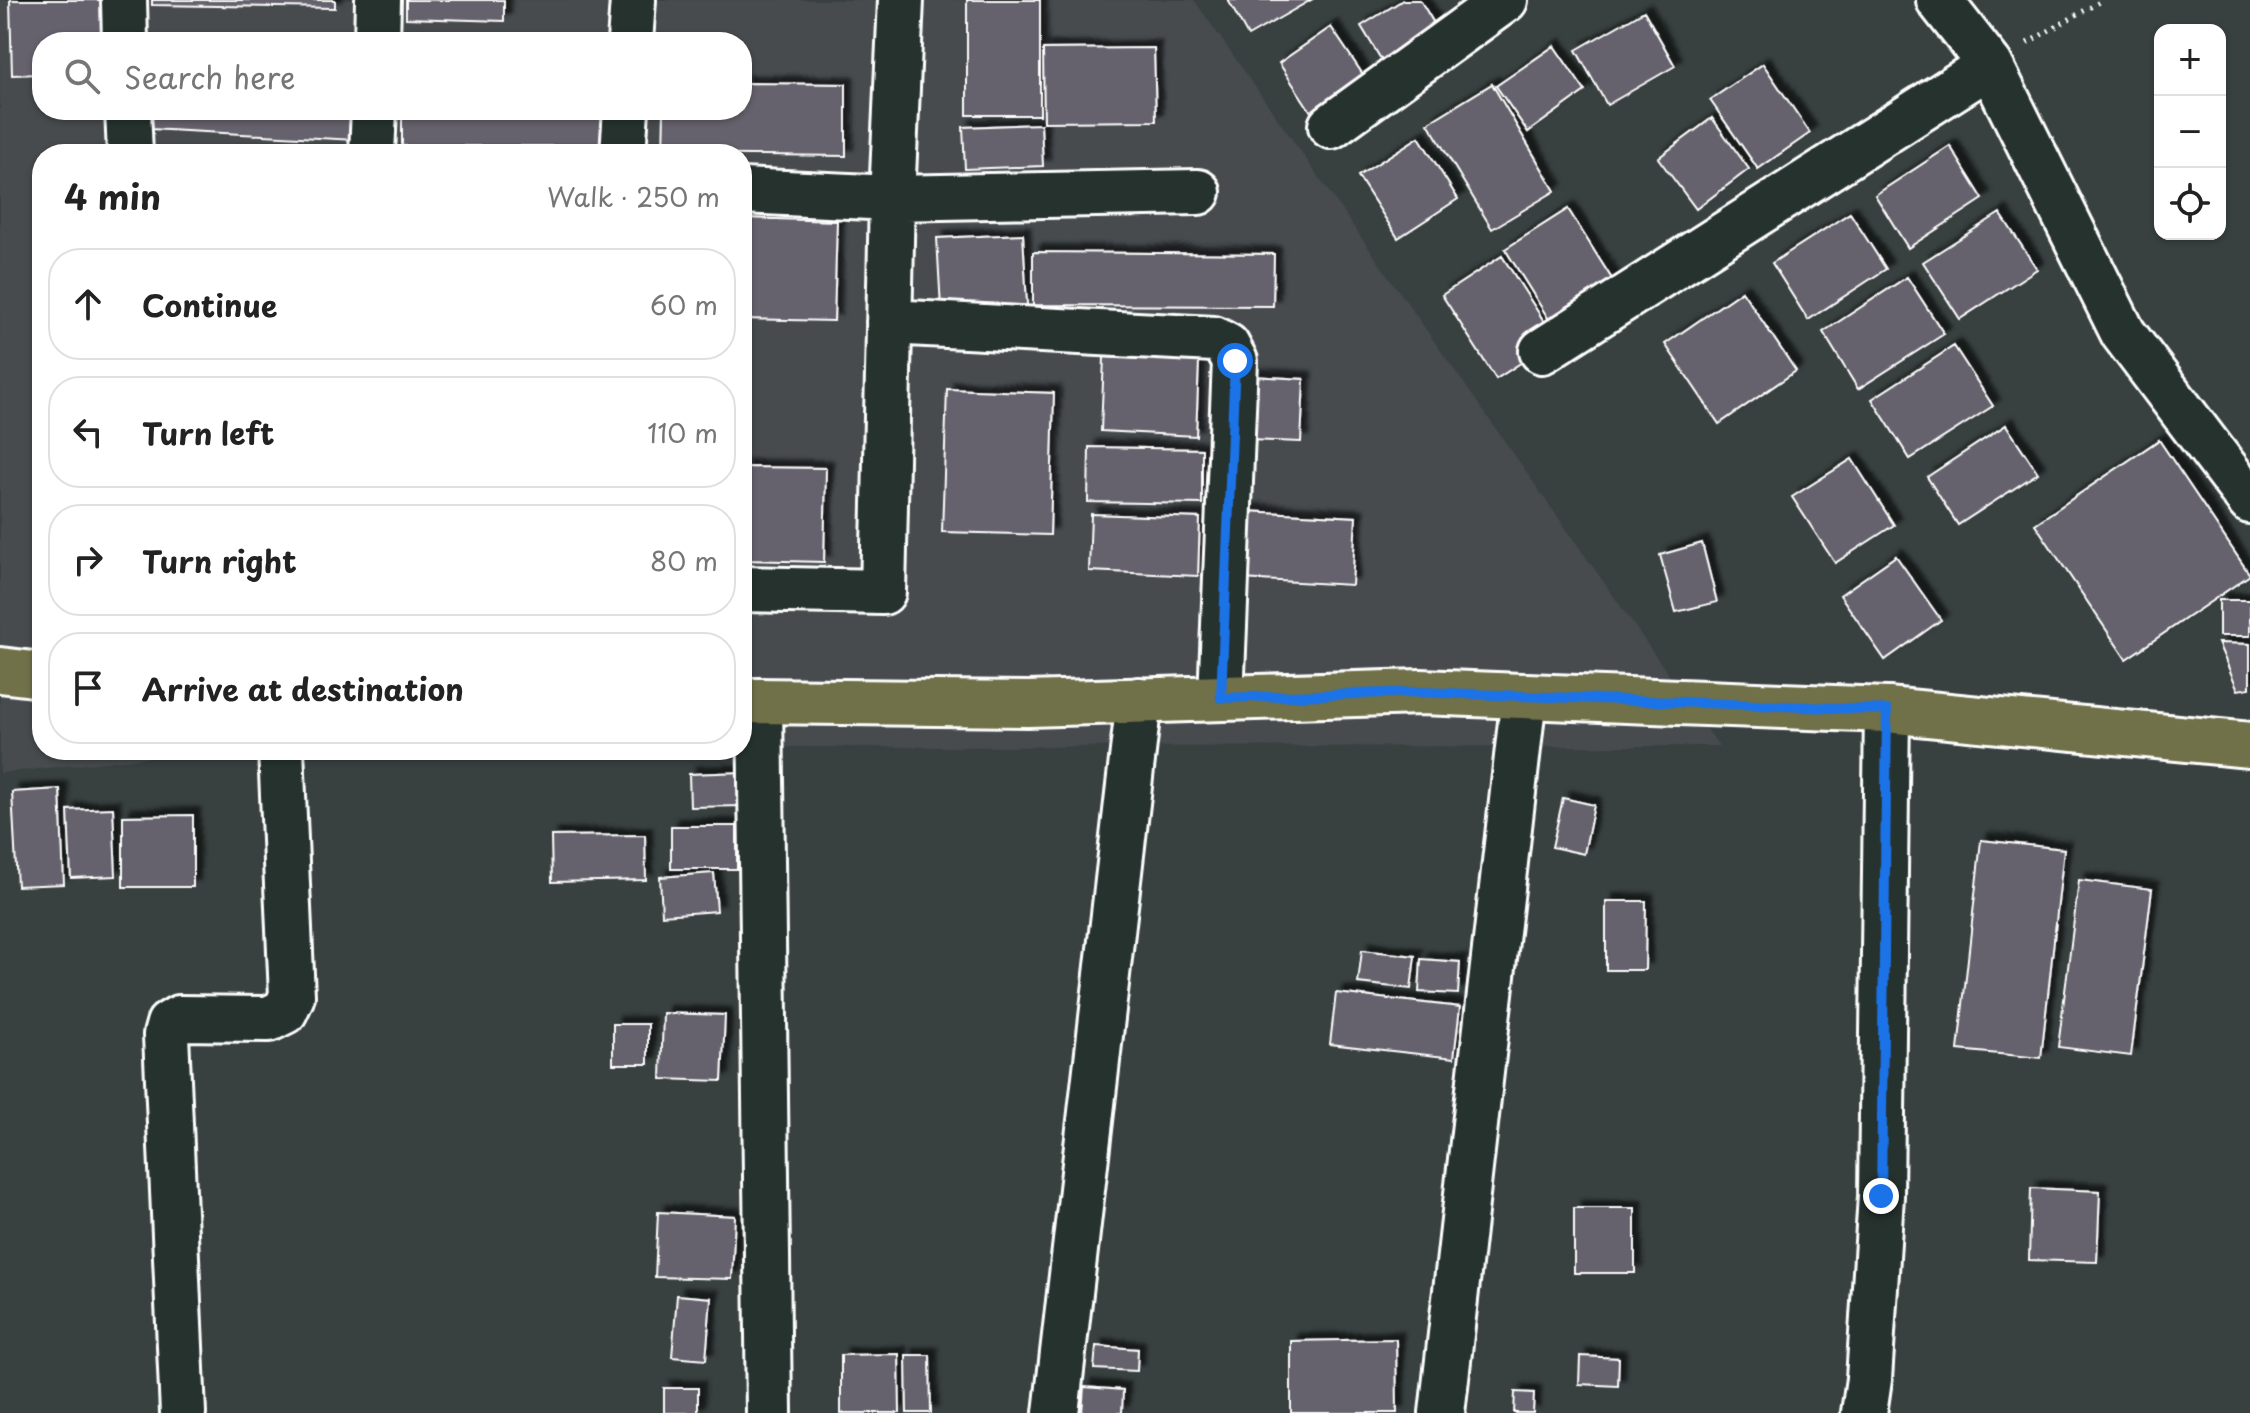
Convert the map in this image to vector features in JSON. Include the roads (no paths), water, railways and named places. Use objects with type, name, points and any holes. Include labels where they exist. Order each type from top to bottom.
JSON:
[{"type":"main road","points":[[0,670],[32,674]]},
{"type":"main road","points":[[752,701],[1028,704],[1421,692],[1887,710],[2250,745]]},
{"type":"street","points":[[124,0],[125,32]]},
{"type":"street","points":[[377,32],[378,0]]},
{"type":"street","points":[[631,32],[633,0]]},
{"type":"street","points":[[752,589],[883,592],[892,198],[901,0]]},
{"type":"street","points":[[1331,126],[1505,0]]},
{"type":"street","points":[[1939,0],[1990,65],[2123,333],[2250,501]]},
{"type":"street","points":[[1542,351],[1990,65]]},
{"type":"street","points":[[128,120],[130,144]]},
{"type":"street","points":[[372,144],[374,120]]},
{"type":"street","points":[[624,144],[625,120]]},
{"type":"street","points":[[752,191],[892,198],[1198,192]]},
{"type":"street","points":[[889,322],[1214,339],[1227,346],[1235,361],[1221,698]]},
{"type":"street","points":[[1442,1413],[1524,696]]},
{"type":"street","points":[[1056,1413],[1139,700]]},
{"type":"street","points":[[1864,1413],[1881,1196],[1887,710]]},
{"type":"street","points":[[752,741],[769,1413]]},
{"type":"street","points":[[183,1413],[166,1035],[169,1024],[179,1018],[269,1019],[285,1011],[292,996],[281,760]]}]
